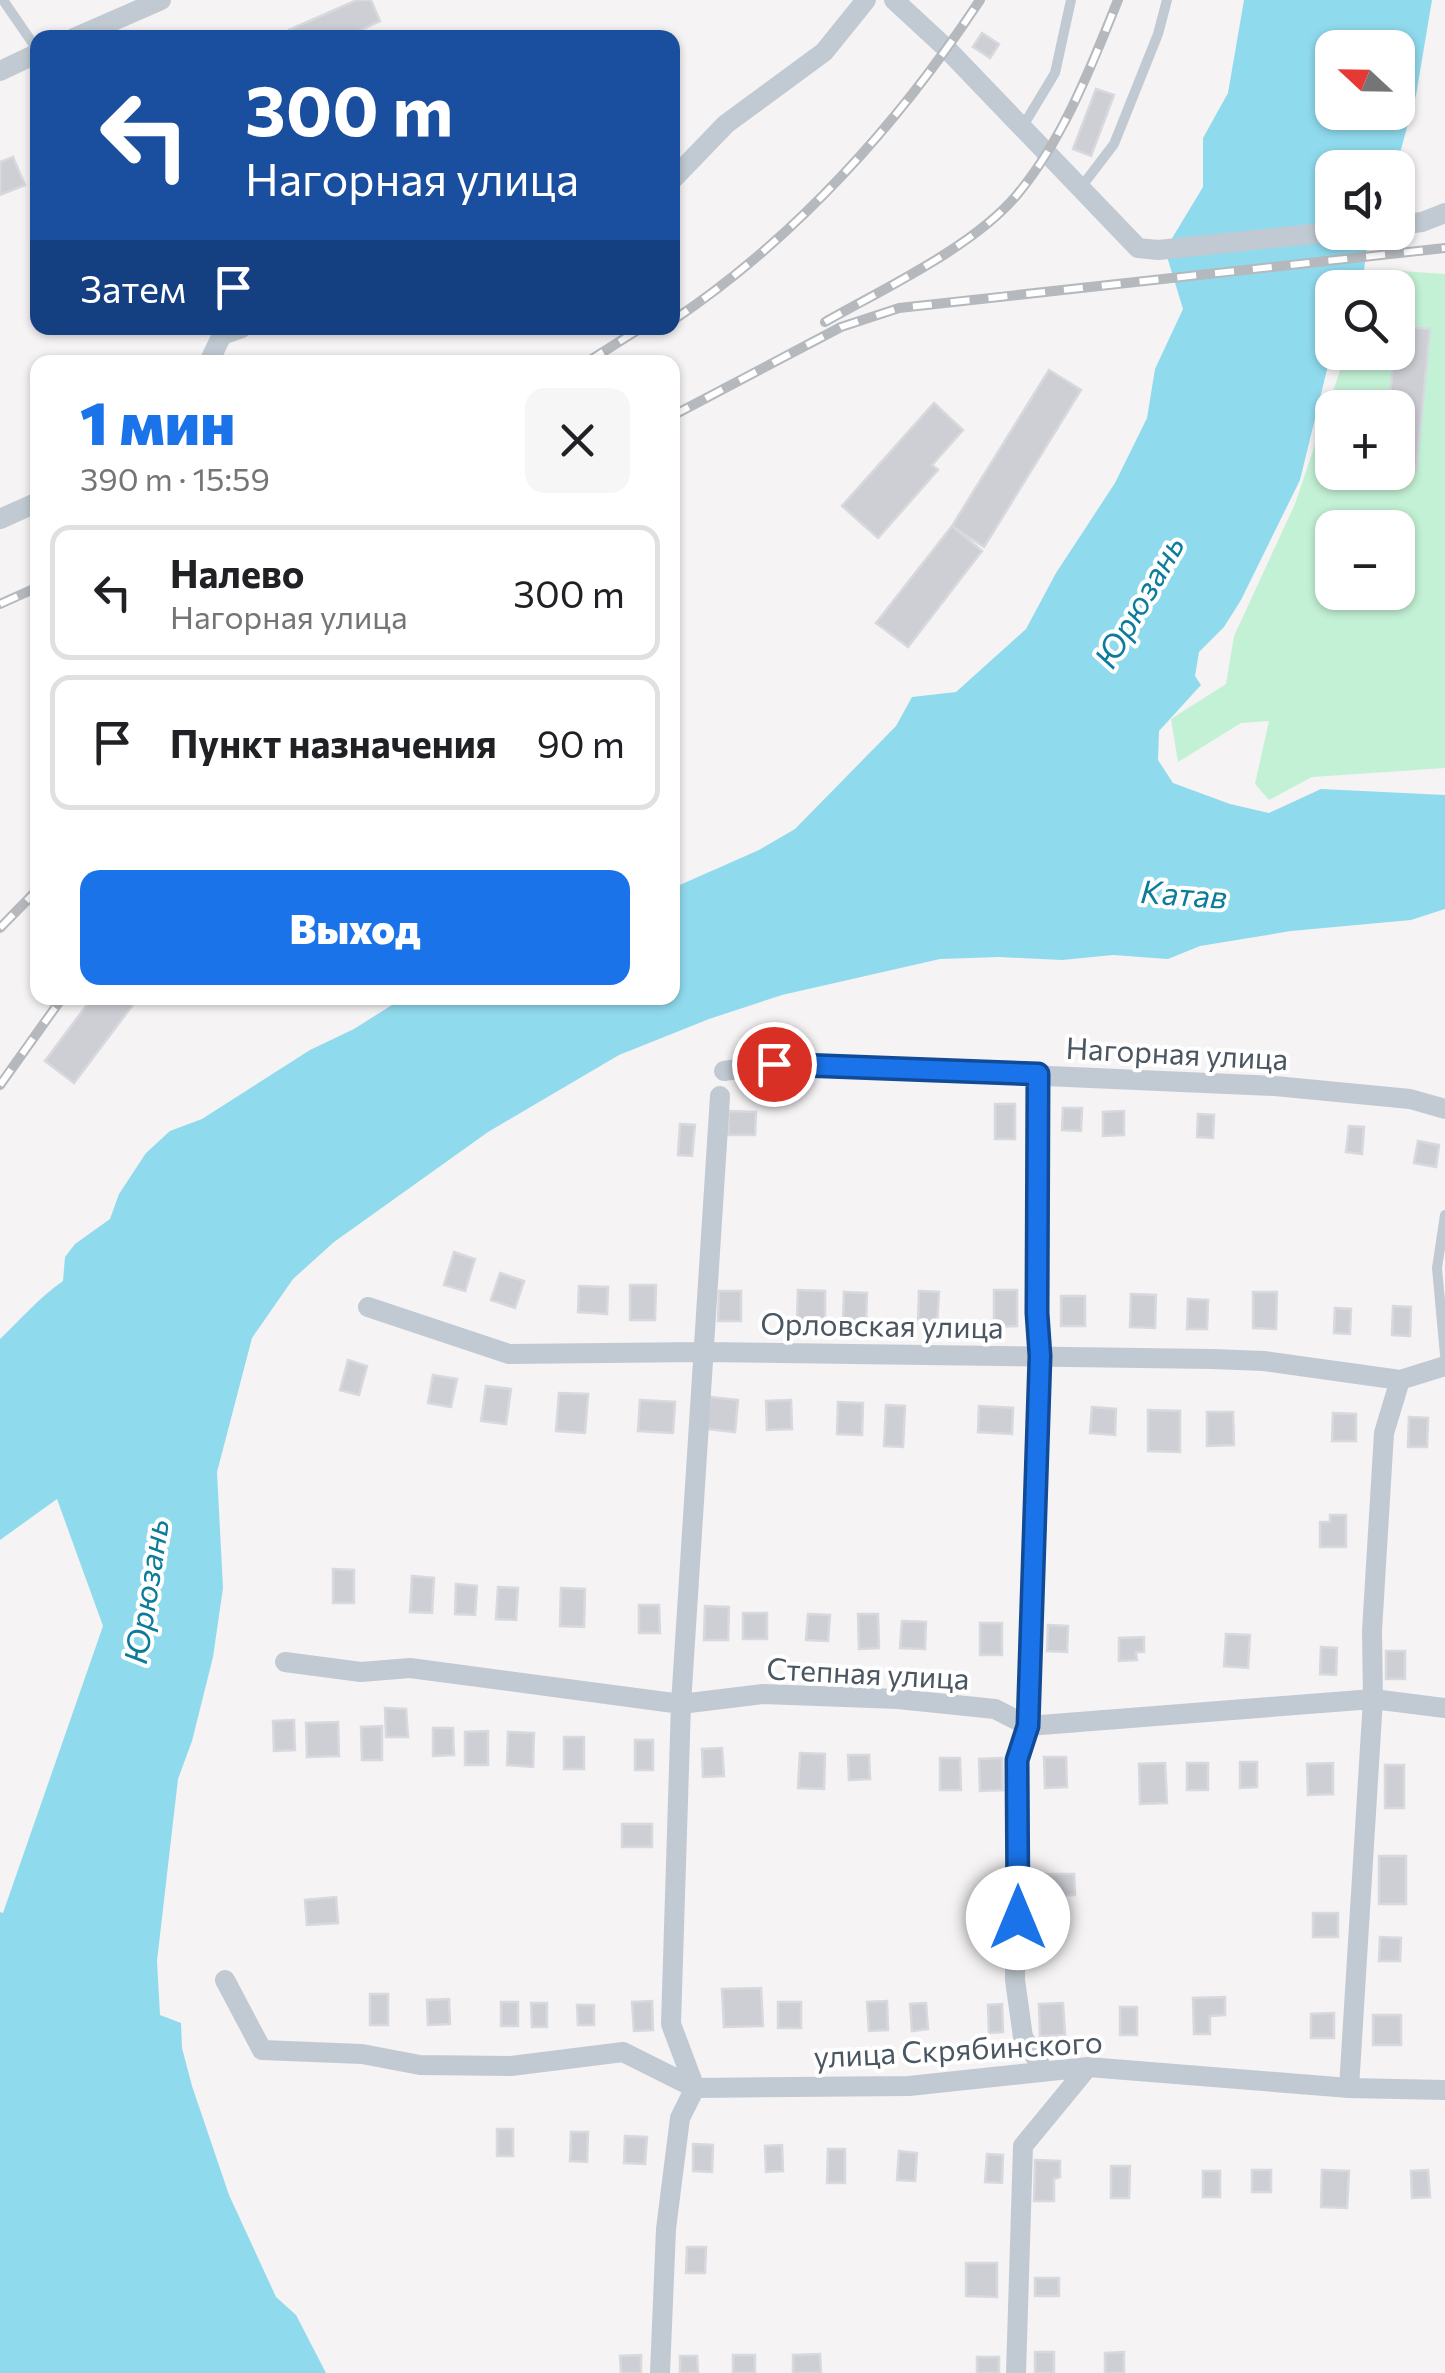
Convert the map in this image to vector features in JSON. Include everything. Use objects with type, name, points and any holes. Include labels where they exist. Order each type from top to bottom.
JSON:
[{"type":"street","points":[[93,30],[162,0]]},
{"type":"street","points":[[680,172],[726,124],[824,52],[866,0]]},
{"type":"street","points":[[894,0],[948,49],[1138,248],[1158,250],[1315,234]]},
{"type":"street","points":[[0,71],[30,56]]},
{"type":"street","points":[[1415,223],[1445,213]]},
{"type":"street","points":[[0,519],[30,506]]},
{"type":"street","name":"Нагорная улица","points":[[724,1071],[774,1064],[1275,1086],[1410,1100],[1445,1109]]},
{"type":"street","points":[[660,2373],[668,2211],[680,2118],[695,2088],[671,2024],[682,1704],[720,1096]]},
{"type":"street","name":"Орловская улица","points":[[368,1308],[509,1354],[702,1352],[1264,1361],[1400,1380]]},
{"type":"street","points":[[1349,2088],[1373,1699],[1372,1632],[1384,1433],[1400,1380],[1445,1366]]},
{"type":"street","name":"Степная улица","points":[[285,1662],[361,1672],[410,1668],[682,1704],[763,1694],[898,1700],[995,1709],[1028,1726],[1373,1699],[1445,1708]]},
{"type":"street","points":[[1028,1726],[1017,1760],[1015,1980],[1023,2037],[1044,2071]]},
{"type":"street","name":"улица Скрябинского","points":[[225,1980],[262,2050],[362,2054],[420,2065],[510,2066],[623,2052],[695,2088],[909,2086],[1088,2067],[1349,2088],[1445,2090]]},
{"type":"street","points":[[1016,2373],[1023,2146],[1088,2067]]},
{"type":"lane","points":[[3,0],[30,40]]},
{"type":"lane","points":[[1023,126],[1055,73],[1071,0]]},
{"type":"lane","points":[[1082,186],[1114,144],[1158,34],[1167,0]]},
{"type":"lane","points":[[1028,1726],[1040,1356],[1038,1074]]},
{"type":"lane","points":[[1445,1215],[1437,1268],[1445,1355]]},
{"type":"green space","points":[[1415,272],[1445,274],[1445,768],[1312,777],[1269,800],[1255,784],[1269,721],[1241,723],[1178,762],[1171,719],[1226,684],[1234,636],[1295,504],[1315,445],[1315,490],[1415,490],[1415,390],[1334,390],[1340,370],[1415,370]]},
{"type":"water","points":[[1244,0],[1432,0],[1415,99],[1415,30],[1315,30],[1315,130],[1406,130],[1401,150],[1315,150],[1315,250],[1367,250],[1364,270],[1315,270],[1315,370],[1327,370],[1322,390],[1315,390],[1315,419],[1300,480],[1241,600],[1224,627],[1199,652],[1195,676],[1201,685],[1159,731],[1158,760],[1173,783],[1230,804],[1269,813],[1321,789],[1445,795],[1445,909],[1411,920],[1291,931],[1200,946],[1168,959],[1113,955],[1062,960],[940,959],[782,995],[619,1055],[488,1132],[334,1242],[293,1279],[252,1338],[217,1472],[223,1588],[213,1657],[178,1779],[157,1961],[160,2015],[181,2023],[182,2048],[192,2086],[229,2195],[276,2297],[296,2315],[326,2373],[0,2373],[0,1912],[3,1913],[103,1626],[57,1499],[0,1540],[0,1339],[63,1281],[65,1257],[75,1244],[110,1219],[119,1194],[146,1153],[170,1131],[202,1119],[310,1050],[392,1005],[680,1005],[680,885],[759,850],[795,829],[896,726],[912,697],[956,692],[1026,629],[1056,573],[1115,483],[1147,418],[1155,369],[1183,309],[1165,250],[1203,187],[1203,138],[1228,93]]},
{"type":"building","points":[[357,0],[371,0],[380,21],[360,30],[289,30]]},
{"type":"building","points":[[982,33],[999,44],[990,58],[973,47]]},
{"type":"building","points":[[1096,89],[1114,95],[1091,156],[1073,149]]},
{"type":"building","points":[[13,157],[25,185],[0,195],[0,162]]},
{"type":"building","points":[[1415,328],[1430,329],[1416,472],[1415,390],[1391,390],[1392,370],[1415,370]]},
{"type":"building","points":[[1049,370],[1081,390],[984,547],[952,526]]},
{"type":"building","points":[[934,403],[963,430],[932,465],[938,470],[878,538],[842,506]]},
{"type":"building","points":[[952,526],[982,551],[908,647],[876,623]]},
{"type":"building","points":[[87,1005],[133,1005],[74,1083],[45,1061]]},
{"type":"building","points":[[995,1104],[1015,1104],[1015,1139],[995,1139]]},
{"type":"building","points":[[1063,1108],[1082,1108],[1081,1131],[1062,1130]]},
{"type":"building","points":[[729,1111],[756,1112],[755,1135],[728,1135]]},
{"type":"building","points":[[1124,1111],[1124,1135],[1103,1136],[1103,1112]]},
{"type":"building","points":[[1198,1114],[1214,1115],[1213,1138],[1197,1137]]},
{"type":"building","points":[[680,1124],[695,1125],[692,1156],[678,1155]]},
{"type":"building","points":[[1349,1126],[1364,1127],[1362,1154],[1346,1152]]},
{"type":"building","points":[[1418,1141],[1439,1145],[1436,1167],[1414,1163]]},
{"type":"building","points":[[454,1252],[475,1259],[465,1291],[444,1285]]},
{"type":"building","points":[[500,1273],[524,1281],[515,1308],[491,1300]]},
{"type":"building","points":[[630,1285],[656,1285],[655,1320],[630,1320]]},
{"type":"building","points":[[579,1286],[608,1287],[607,1314],[578,1312]]},
{"type":"building","points":[[798,1290],[825,1291],[825,1320],[797,1320]]},
{"type":"building","points":[[994,1290],[1017,1290],[1017,1326],[994,1327]]},
{"type":"building","points":[[719,1291],[741,1291],[741,1321],[718,1321]]},
{"type":"building","points":[[919,1291],[939,1292],[937,1324],[918,1323]]},
{"type":"building","points":[[844,1292],[867,1293],[866,1323],[843,1323]]},
{"type":"building","points":[[1253,1292],[1277,1292],[1276,1329],[1253,1328]]},
{"type":"building","points":[[1131,1294],[1156,1295],[1155,1328],[1130,1327]]},
{"type":"building","points":[[1061,1296],[1085,1296],[1085,1326],[1061,1326]]},
{"type":"building","points":[[1188,1299],[1208,1300],[1207,1329],[1187,1329]]},
{"type":"building","points":[[1393,1306],[1411,1307],[1410,1336],[1392,1335]]},
{"type":"building","points":[[1335,1308],[1351,1309],[1350,1334],[1334,1333]]},
{"type":"building","points":[[348,1360],[367,1366],[359,1395],[340,1390]]},
{"type":"building","points":[[433,1375],[457,1379],[451,1407],[428,1403]]},
{"type":"building","points":[[486,1386],[511,1389],[506,1424],[481,1421]]},
{"type":"building","points":[[559,1393],[588,1394],[585,1433],[556,1431]]},
{"type":"building","points":[[710,1397],[738,1400],[735,1432],[707,1429]]},
{"type":"building","points":[[640,1400],[675,1402],[673,1433],[638,1431]]},
{"type":"building","points":[[791,1400],[792,1429],[767,1430],[766,1401]]},
{"type":"building","points":[[838,1402],[863,1403],[862,1435],[837,1434]]},
{"type":"building","points":[[886,1405],[905,1406],[903,1447],[884,1446]]},
{"type":"building","points":[[979,1406],[1013,1408],[1012,1434],[978,1432]]},
{"type":"building","points":[[1092,1407],[1116,1409],[1115,1435],[1090,1433]]},
{"type":"building","points":[[1148,1410],[1180,1411],[1180,1452],[1148,1451]]},
{"type":"building","points":[[1207,1412],[1233,1412],[1234,1445],[1207,1446]]},
{"type":"building","points":[[1333,1413],[1356,1414],[1356,1441],[1332,1441]]},
{"type":"building","points":[[1409,1417],[1428,1418],[1427,1447],[1408,1447]]},
{"type":"building","points":[[1330,1515],[1346,1515],[1346,1547],[1320,1547],[1320,1522],[1330,1522]]},
{"type":"building","points":[[333,1569],[354,1570],[354,1603],[333,1603]]},
{"type":"building","points":[[412,1576],[434,1578],[432,1613],[410,1612]]},
{"type":"building","points":[[456,1584],[477,1586],[475,1615],[455,1614]]},
{"type":"building","points":[[498,1587],[518,1588],[516,1620],[496,1619]]},
{"type":"building","points":[[561,1588],[585,1589],[584,1627],[560,1626]]},
{"type":"building","points":[[639,1605],[659,1605],[660,1633],[639,1633]]},
{"type":"building","points":[[705,1606],[729,1607],[728,1640],[704,1640]]},
{"type":"building","points":[[743,1613],[767,1613],[767,1639],[743,1639]]},
{"type":"building","points":[[808,1614],[830,1615],[828,1641],[806,1640]]},
{"type":"building","points":[[858,1614],[878,1614],[879,1648],[859,1649]]},
{"type":"building","points":[[902,1621],[926,1622],[925,1649],[900,1648]]},
{"type":"building","points":[[980,1623],[1002,1623],[1002,1655],[980,1655]]},
{"type":"building","points":[[1048,1625],[1068,1626],[1067,1652],[1047,1651]]},
{"type":"building","points":[[1226,1634],[1250,1635],[1248,1668],[1224,1666]]},
{"type":"building","points":[[1144,1637],[1144,1652],[1136,1652],[1137,1660],[1119,1661],[1119,1638]]},
{"type":"building","points":[[1321,1647],[1337,1648],[1336,1675],[1320,1674]]},
{"type":"building","points":[[1386,1651],[1405,1651],[1405,1679],[1386,1679]]},
{"type":"building","points":[[385,1708],[406,1709],[408,1737],[386,1737]]},
{"type":"building","points":[[294,1720],[295,1750],[274,1751],[273,1721]]},
{"type":"building","points":[[338,1722],[339,1756],[307,1757],[306,1723]]},
{"type":"building","points":[[382,1726],[382,1760],[362,1760],[361,1727]]},
{"type":"building","points":[[433,1728],[453,1728],[454,1755],[433,1756]]},
{"type":"building","points":[[488,1731],[488,1765],[465,1765],[465,1732]]},
{"type":"building","points":[[508,1732],[534,1733],[533,1767],[507,1765]]},
{"type":"building","points":[[564,1737],[584,1737],[584,1769],[564,1769]]},
{"type":"building","points":[[635,1740],[653,1740],[653,1770],[635,1770]]},
{"type":"building","points":[[722,1748],[724,1776],[703,1777],[702,1749]]},
{"type":"building","points":[[800,1753],[825,1754],[824,1789],[798,1788]]},
{"type":"building","points":[[848,1755],[869,1755],[870,1779],[849,1780]]},
{"type":"building","points":[[1044,1757],[1066,1757],[1067,1787],[1045,1788]]},
{"type":"building","points":[[940,1758],[960,1758],[961,1790],[940,1790]]},
{"type":"building","points":[[1002,1758],[1003,1790],[980,1791],[979,1759]]},
{"type":"building","points":[[1240,1762],[1257,1762],[1257,1787],[1240,1788]]},
{"type":"building","points":[[1165,1763],[1167,1803],[1140,1804],[1139,1764]]},
{"type":"building","points":[[1187,1763],[1208,1763],[1208,1790],[1187,1790]]},
{"type":"building","points":[[1333,1763],[1333,1794],[1308,1795],[1307,1764]]},
{"type":"building","points":[[1385,1765],[1404,1765],[1404,1808],[1385,1808]]},
{"type":"building","points":[[622,1824],[652,1824],[652,1847],[622,1847]]},
{"type":"building","points":[[1379,1856],[1406,1856],[1406,1904],[1379,1904]]},
{"type":"building","points":[[1045,1874],[1074,1874],[1075,1895],[1045,1896]]},
{"type":"building","points":[[336,1897],[338,1923],[307,1925],[305,1900]]},
{"type":"building","points":[[1313,1913],[1338,1913],[1338,1937],[1313,1937]]},
{"type":"building","points":[[1380,1937],[1401,1938],[1400,1961],[1379,1961]]},
{"type":"building","points":[[761,1988],[763,2026],[724,2027],[722,1989]]},
{"type":"building","points":[[370,1994],[388,1994],[388,2025],[370,2025]]},
{"type":"building","points":[[1225,1997],[1225,2015],[1210,2016],[1210,2034],[1194,2034],[1193,1998]]},
{"type":"building","points":[[449,1999],[450,2024],[428,2025],[427,2000]]},
{"type":"building","points":[[652,2001],[653,2030],[634,2031],[632,2002]]},
{"type":"building","points":[[887,2001],[888,2030],[869,2031],[867,2002]]},
{"type":"building","points":[[501,2002],[518,2002],[518,2026],[501,2026]]},
{"type":"building","points":[[778,2002],[801,2002],[801,2028],[778,2028]]},
{"type":"building","points":[[531,2003],[547,2003],[547,2027],[532,2027]]},
{"type":"building","points":[[926,2003],[928,2029],[912,2031],[910,2004]]},
{"type":"building","points":[[1063,2003],[1065,2035],[1040,2036],[1039,2004]]},
{"type":"building","points":[[1002,2004],[1003,2032],[989,2033],[988,2005]]},
{"type":"building","points":[[577,2005],[594,2005],[594,2025],[578,2025]]},
{"type":"building","points":[[1120,2007],[1137,2007],[1137,2035],[1120,2035]]},
{"type":"building","points":[[1334,2013],[1334,2038],[1311,2038],[1311,2014]]},
{"type":"building","points":[[1373,2015],[1401,2015],[1401,2045],[1373,2045]]},
{"type":"building","points":[[497,2129],[513,2129],[513,2156],[497,2156]]},
{"type":"building","points":[[571,2132],[588,2132],[587,2162],[570,2161]]},
{"type":"building","points":[[625,2136],[647,2137],[645,2164],[624,2163]]},
{"type":"building","points":[[693,2144],[713,2145],[712,2172],[693,2171]]},
{"type":"building","points":[[782,2145],[783,2171],[766,2172],[765,2146]]},
{"type":"building","points":[[828,2149],[845,2149],[845,2183],[827,2183]]},
{"type":"building","points":[[899,2151],[917,2153],[915,2181],[897,2180]]},
{"type":"building","points":[[987,2154],[1003,2155],[1002,2183],[985,2182]]},
{"type":"building","points":[[1035,2160],[1060,2161],[1060,2177],[1054,2179],[1054,2201],[1034,2201]]},
{"type":"building","points":[[1111,2166],[1130,2166],[1129,2198],[1111,2198]]},
{"type":"building","points":[[1252,2170],[1271,2170],[1271,2192],[1252,2192]]},
{"type":"building","points":[[1322,2170],[1349,2171],[1347,2208],[1321,2207]]},
{"type":"building","points":[[1428,2170],[1430,2197],[1412,2198],[1411,2171]]},
{"type":"building","points":[[1203,2171],[1220,2171],[1220,2197],[1203,2197]]},
{"type":"building","points":[[687,2247],[706,2247],[705,2273],[686,2273]]},
{"type":"building","points":[[966,2263],[997,2263],[997,2297],[966,2296]]},
{"type":"building","points":[[1035,2278],[1059,2278],[1059,2296],[1035,2296]]},
{"type":"building","points":[[1035,2352],[1054,2352],[1054,2373],[1035,2373]]},
{"type":"building","points":[[1124,2352],[1124,2373],[1105,2373],[1105,2353]]},
{"type":"building","points":[[820,2354],[821,2373],[793,2373],[793,2355]]},
{"type":"building","points":[[641,2355],[641,2373],[621,2373],[620,2356]]},
{"type":"building","points":[[733,2355],[755,2355],[755,2373],[733,2373]]},
{"type":"building","points":[[680,2356],[697,2356],[698,2373],[680,2373]]},
{"type":"building","points":[[977,2357],[999,2357],[999,2373],[977,2373]]},
{"type":"railway","points":[[680,315],[761,254],[842,176],[915,91],[980,0]]},
{"type":"railway","points":[[825,322],[952,250],[1016,196],[1062,127],[1118,0]]},
{"type":"railway","points":[[680,412],[841,327],[899,308],[1445,248]]},
{"type":"railway","points":[[598,355],[630,335]]},
{"type":"railway","points":[[0,604],[30,591]]},
{"type":"railway","points":[[0,928],[30,897]]},
{"type":"railway","points":[[0,1085],[57,1005]]},
{"type":"route","points":[[774,1064],[1038,1074],[1040,1356],[1028,1726],[1017,1760],[1018,1918]]},
{"type":"water label","name":"Юрюзань","points":[[1138,601]]},
{"type":"water label","name":"Катав","points":[[1184,893]]},
{"type":"water label","name":"Юрюзань","points":[[145,1591]]}]
